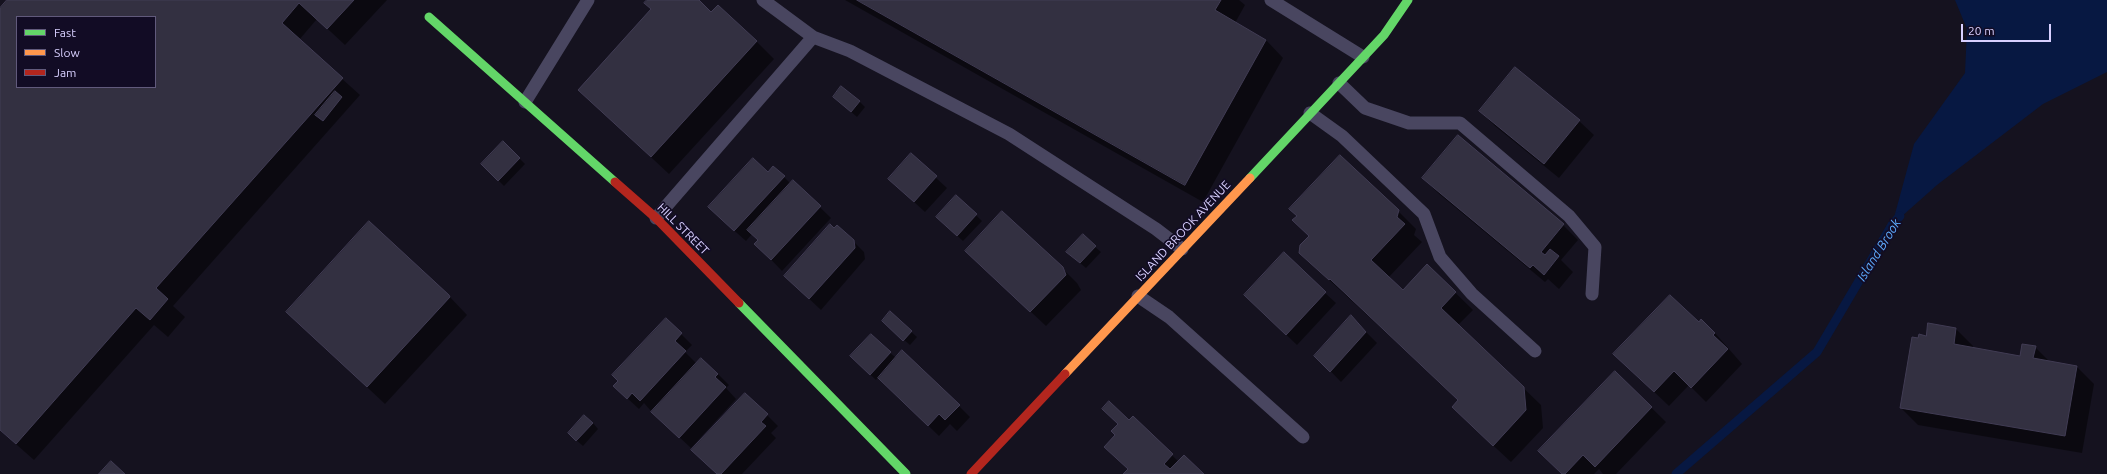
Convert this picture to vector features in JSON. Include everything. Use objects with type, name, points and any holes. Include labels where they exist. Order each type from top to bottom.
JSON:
[{"type":"street","name":"ISLAND BROOK AVENUE","points":[[971,474],[1384,35],[1408,0]]},
{"type":"street","name":"HILL STREET","points":[[429,17],[656,218],[906,474]]},
{"type":"lane","points":[[525,102],[588,0]]},
{"type":"lane","points":[[763,0],[813,37],[850,51],[1009,134],[1156,228],[1182,249]]},
{"type":"lane","points":[[1271,0],[1363,57]]},
{"type":"lane","points":[[656,218],[813,37]]},
{"type":"lane","points":[[1339,83],[1365,108],[1409,123],[1460,123],[1569,216],[1595,247],[1592,294]]},
{"type":"lane","points":[[1310,113],[1342,136],[1424,214],[1440,257],[1472,294],[1535,351]]},
{"type":"lane","points":[[1138,296],[1169,317],[1303,437]]},
{"type":"water","points":[[1955,0],[2107,0],[2107,72],[2043,104],[1937,185],[1892,225],[1914,144],[1965,73],[1967,29]]},
{"type":"building","points":[[7,0],[354,0],[327,29],[299,3],[282,23],[343,78],[156,288],[168,299],[150,320],[136,308],[16,444],[0,430],[0,8]]},
{"type":"building","points":[[647,0],[699,0],[711,12],[718,5],[757,41],[651,157],[578,90],[651,9],[644,3]]},
{"type":"building","points":[[857,0],[1221,0],[1215,10],[1266,40],[1185,185]]},
{"type":"building","points":[[1515,67],[1580,120],[1544,164],[1479,111]]},
{"type":"building","points":[[841,86],[860,101],[851,112],[833,97]]},
{"type":"building","points":[[335,91],[342,97],[323,121],[315,115]]},
{"type":"building","points":[[1458,135],[1564,224],[1541,252],[1545,255],[1550,249],[1559,256],[1544,275],[1533,265],[1530,268],[1422,178]]},
{"type":"building","points":[[503,141],[520,158],[498,181],[481,164]]},
{"type":"building","points":[[911,153],[937,176],[914,202],[888,179]]},
{"type":"building","points":[[1340,155],[1399,210],[1397,217],[1405,224],[1371,260],[1403,290],[1427,264],[1456,292],[1441,308],[1524,387],[1526,410],[1493,446],[1452,407],[1458,400],[1330,279],[1329,280],[1299,253],[1300,245],[1309,236],[1292,220],[1297,216],[1289,209]]},
{"type":"building","points":[[753,158],[768,172],[773,166],[785,176],[734,231],[708,207]]},
{"type":"building","points":[[793,180],[821,206],[771,260],[754,244],[758,240],[747,230]]},
{"type":"building","points":[[956,195],[977,214],[957,236],[936,217]]},
{"type":"building","points":[[1002,211],[1063,267],[1066,275],[1030,312],[965,251]]},
{"type":"building","points":[[369,221],[450,297],[367,387],[286,312]]},
{"type":"building","points":[[830,224],[834,228],[837,225],[854,240],[855,248],[809,299],[784,276]]},
{"type":"building","points":[[1083,234],[1096,246],[1080,263],[1066,252]]},
{"type":"building","points":[[1284,252],[1326,292],[1286,335],[1244,295]]},
{"type":"building","points":[[1670,295],[1699,322],[1701,319],[1715,333],[1713,335],[1728,349],[1691,388],[1674,371],[1654,392],[1613,354]]},
{"type":"building","points":[[890,311],[912,331],[903,341],[882,321]]},
{"type":"building","points":[[1351,315],[1366,332],[1330,372],[1314,356]]},
{"type":"building","points":[[666,318],[682,333],[675,341],[686,351],[640,401],[632,393],[627,399],[613,386],[618,381],[612,375]]},
{"type":"building","points":[[1928,323],[1956,328],[1954,344],[2020,356],[2022,344],[2036,346],[2033,358],[2077,366],[2065,436],[1900,408],[1912,337],[1918,338],[1919,334],[1926,336]]},
{"type":"building","points":[[871,334],[891,352],[870,375],[850,356]]},
{"type":"building","points":[[902,350],[960,405],[945,420],[939,414],[928,426],[878,378]]},
{"type":"building","points":[[701,358],[718,374],[715,377],[726,387],[679,438],[651,412]]},
{"type":"building","points":[[1615,371],[1652,407],[1595,467],[1583,455],[1565,474],[1562,474],[1538,451]]},
{"type":"building","points":[[745,393],[768,414],[761,422],[766,426],[721,474],[717,474],[691,450]]},
{"type":"building","points":[[1109,401],[1129,420],[1133,416],[1173,454],[1164,464],[1170,469],[1184,455],[1204,474],[1123,474],[1128,469],[1104,447],[1115,435],[1111,431],[1118,424],[1102,409]]},
{"type":"building","points":[[584,415],[593,423],[576,441],[568,433]]},
{"type":"building","points":[[111,461],[125,474],[99,474]]},
{"type":"waterway","name":"Island Brook","points":[[1676,474],[1817,352],[1892,225],[1900,216]]},
{"type":"traffic: fast","points":[[1250,178],[1384,35],[1408,0]]},
{"type":"traffic: fast","points":[[429,17],[615,182]]},
{"type":"traffic: fast","points":[[739,303],[906,474]]},
{"type":"traffic: slow","points":[[1065,374],[1250,178]]},
{"type":"traffic: jam","points":[[615,182],[656,218],[739,303]]},
{"type":"traffic: jam","points":[[971,474],[1065,374]]}]
